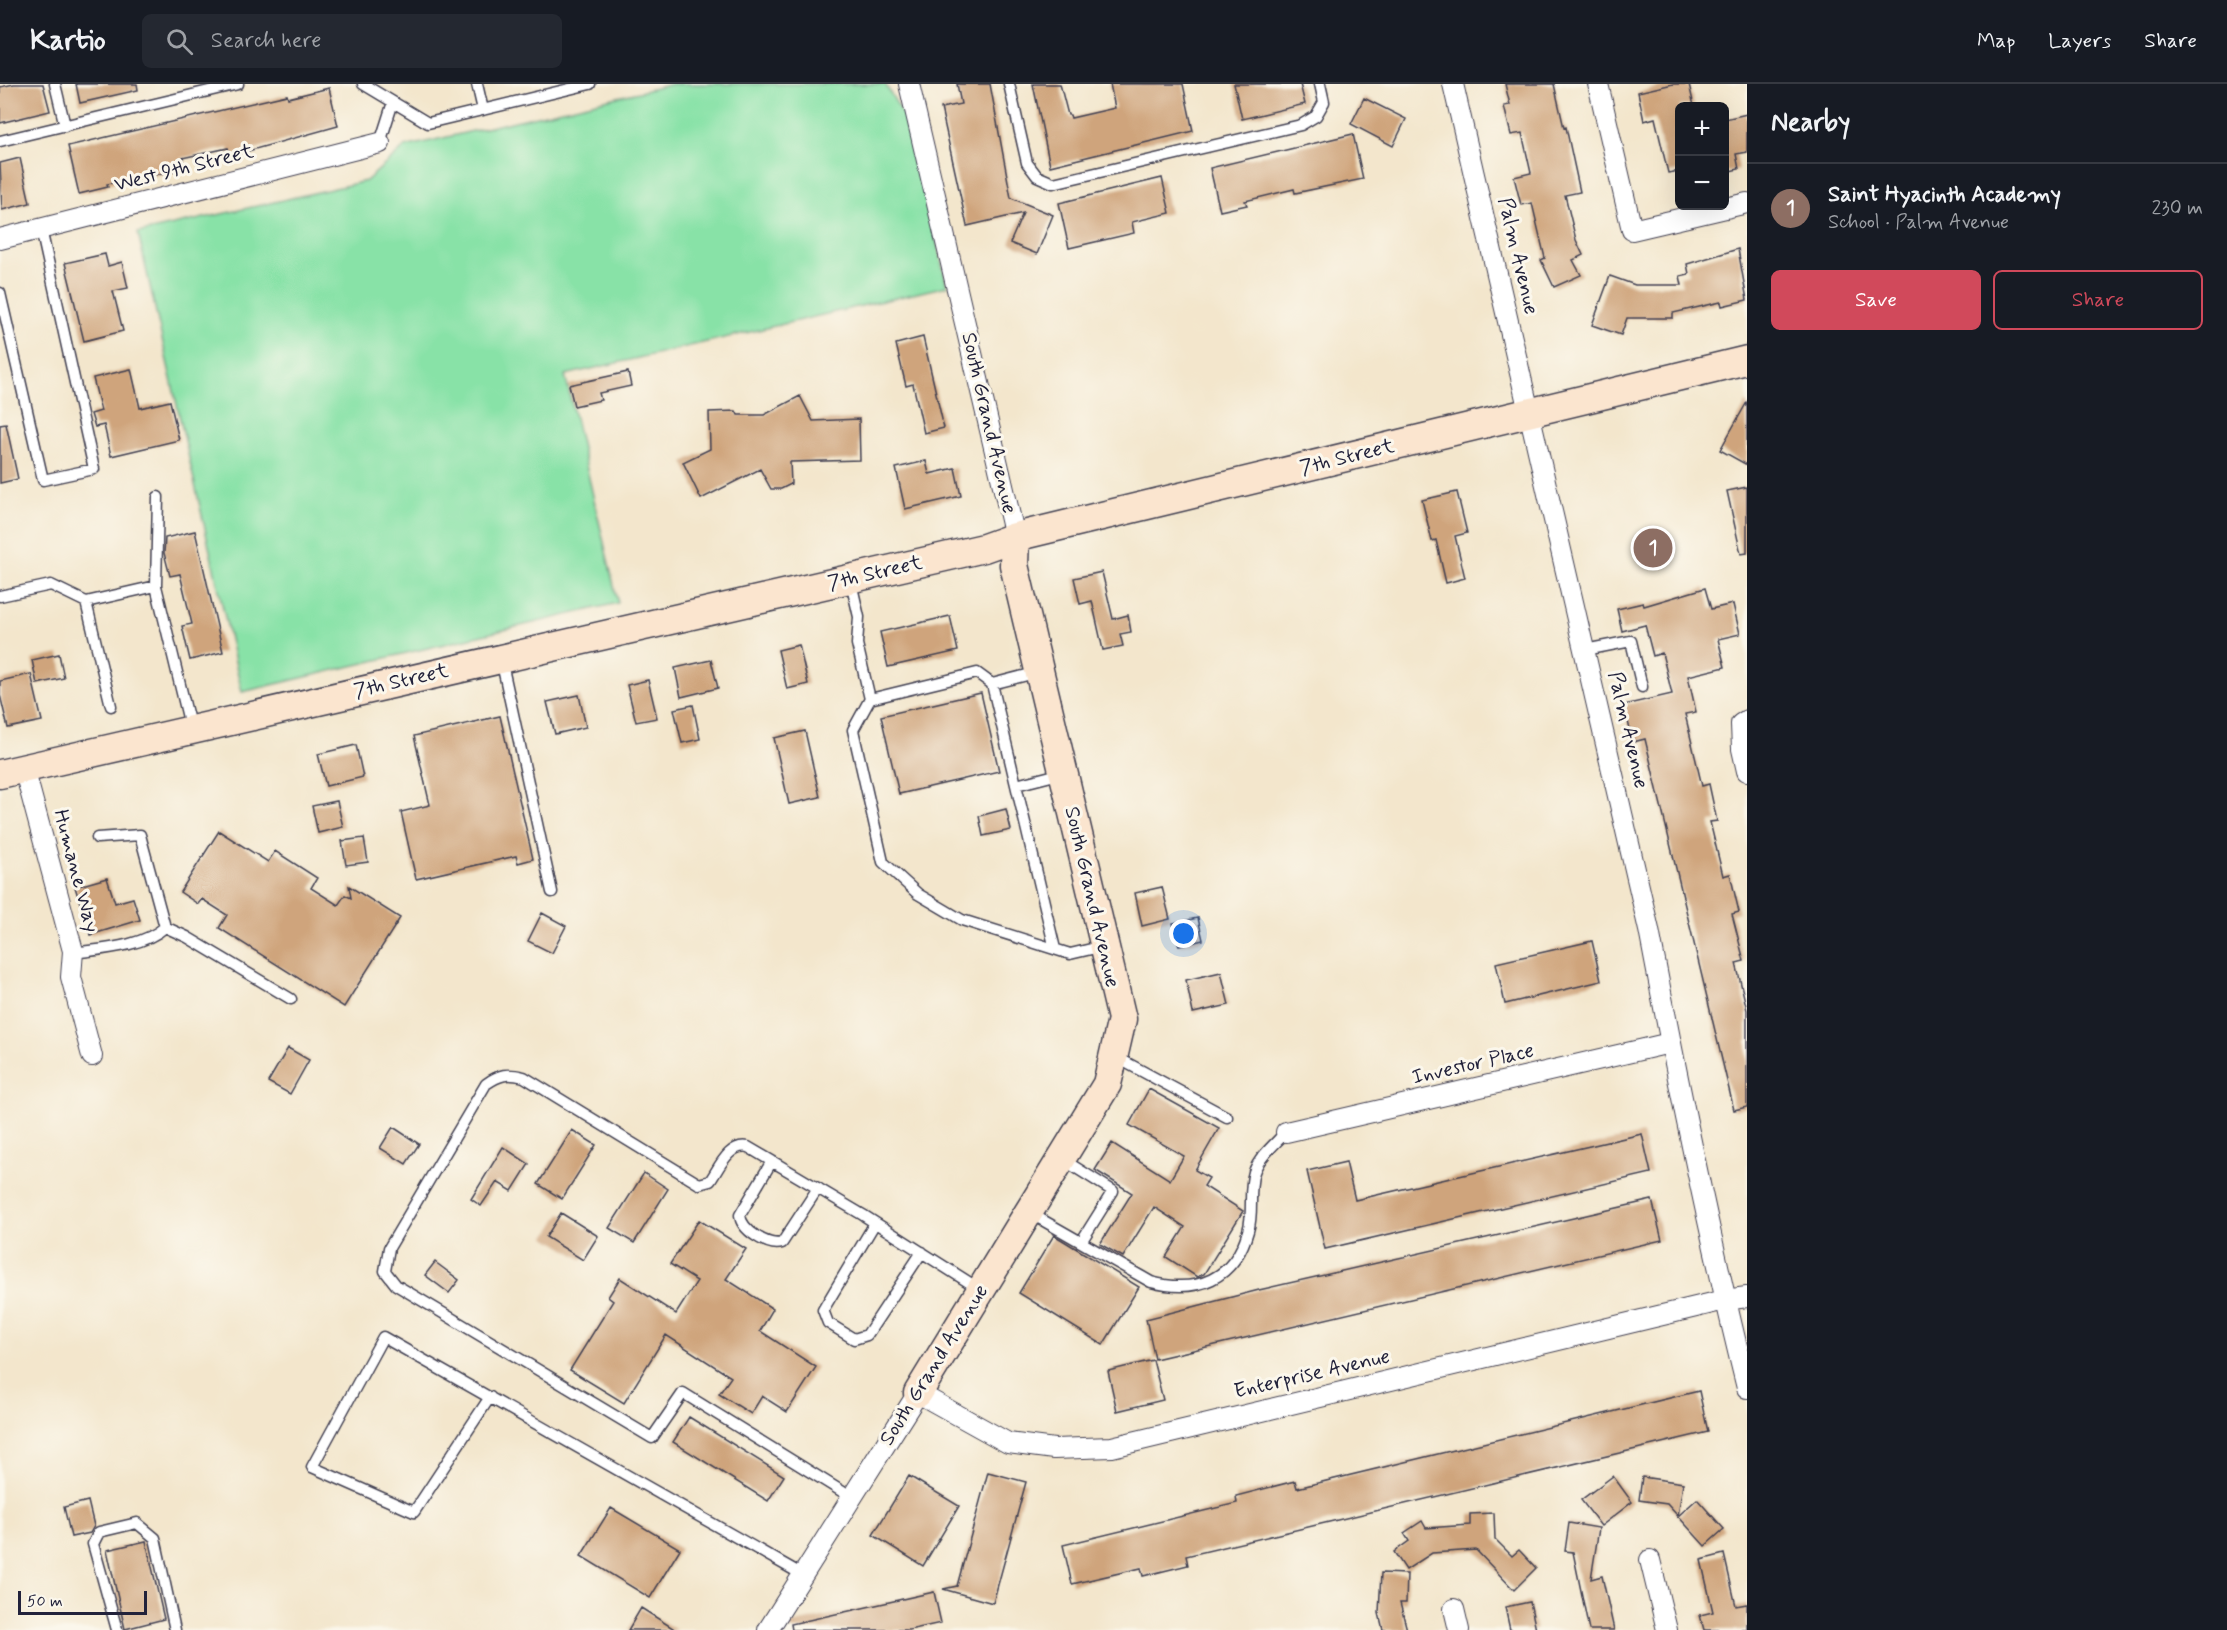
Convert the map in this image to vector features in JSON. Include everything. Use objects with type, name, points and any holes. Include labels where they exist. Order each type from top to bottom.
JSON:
[{"type":"street","name":"South Grand Avenue","points":[[768,1630],[918,1393],[1107,1084],[1122,1019],[1014,565],[1015,537],[909,84]]},
{"type":"street","name":"Palm Avenue","points":[[1453,84],[1531,412],[1649,930],[1670,1043],[1725,1300],[1747,1388]]},
{"type":"street","points":[[1598,84],[1632,230],[1747,203]]},
{"type":"street","name":"West 9th Street","points":[[0,239],[380,143]]},
{"type":"street","name":"7th Street","points":[[12,771],[984,548],[1015,537],[1747,360]]},
{"type":"street","points":[[1744,722],[1742,749],[1747,771]]},
{"type":"street","name":"Humane Way","points":[[12,771],[73,953],[71,977],[92,1056]]},
{"type":"street","name":"Investor Place","points":[[1286,1132],[1670,1043]]},
{"type":"street","name":"Enterprise Avenue","points":[[918,1393],[1008,1443],[1054,1449],[1112,1447],[1725,1300],[1747,1297]]},
{"type":"street","points":[[1650,1560],[1667,1630]]},
{"type":"street","points":[[1454,1609],[1459,1630]]},
{"type":"lane","points":[[55,84],[65,126]]},
{"type":"lane","points":[[0,141],[65,126],[196,89],[238,84]]},
{"type":"lane","points":[[363,84],[428,123],[590,84]]},
{"type":"lane","points":[[477,84],[483,110]]},
{"type":"lane","points":[[1009,84],[1027,163],[1037,176],[1053,183],[1301,125],[1316,116],[1324,102],[1320,84]]},
{"type":"lane","points":[[380,143],[393,102]]},
{"type":"lane","points":[[0,293],[43,480],[94,469],[41,229]]},
{"type":"lane","points":[[158,497],[156,586],[191,730]]},
{"type":"lane","points":[[850,578],[859,617],[857,644],[870,699],[853,730],[883,862],[918,894],[962,920],[1070,954],[1104,946]]},
{"type":"lane","points":[[0,596],[51,585],[86,602],[156,586]]},
{"type":"lane","points":[[86,602],[111,706]]},
{"type":"lane","points":[[1585,650],[1631,641],[1642,687]]},
{"type":"lane","points":[[501,658],[552,892]]},
{"type":"lane","points":[[992,684],[1039,672]]},
{"type":"lane","points":[[870,699],[977,674],[992,684],[1055,949]]},
{"type":"lane","points":[[1016,785],[1063,773]]},
{"type":"lane","points":[[97,838],[127,834],[140,836],[165,927]]},
{"type":"lane","points":[[73,953],[101,950],[156,936],[165,927]]},
{"type":"lane","points":[[165,927],[187,937],[291,999]]},
{"type":"lane","points":[[1113,1056],[1227,1117]]},
{"type":"lane","points":[[851,1497],[683,1394],[652,1438],[396,1285],[385,1270],[389,1248],[486,1084],[497,1076],[508,1073],[524,1077],[699,1184],[710,1181],[728,1154],[739,1147],[748,1148],[875,1222],[981,1290]]},
{"type":"lane","points":[[1029,1212],[1151,1282],[1168,1286],[1192,1287],[1218,1277],[1233,1263],[1248,1231],[1254,1171],[1286,1132]]},
{"type":"lane","points":[[1061,1159],[1113,1191],[1081,1242]]},
{"type":"lane","points":[[772,1161],[740,1218],[747,1229],[771,1244],[778,1244],[786,1239],[818,1188]]},
{"type":"lane","points":[[875,1222],[824,1310],[823,1315],[828,1323],[854,1339],[864,1337],[922,1252]]},
{"type":"lane","points":[[490,1397],[414,1512],[312,1467],[383,1337],[490,1397],[803,1575]]},
{"type":"lane","points":[[117,1630],[93,1544],[99,1532],[138,1523],[155,1538],[175,1630]]},
{"type":"green space","points":[[673,84],[885,84],[910,126],[947,286],[565,375],[618,603],[242,692],[138,233],[366,181],[405,147]]},
{"type":"building","points":[[14,84],[43,84],[50,111],[0,123],[0,87]]},
{"type":"building","points":[[76,84],[137,84],[138,90],[80,103]]},
{"type":"building","points":[[957,84],[990,84],[1011,198],[1053,215],[1037,254],[1010,243],[1023,213],[967,226],[941,108],[961,104]]},
{"type":"building","points":[[1033,84],[1060,84],[1068,115],[1071,118],[1115,108],[1110,84],[1183,84],[1193,131],[1050,166]]},
{"type":"building","points":[[1234,84],[1300,84],[1305,104],[1242,119]]},
{"type":"building","points":[[1505,84],[1554,84],[1564,128],[1566,127],[1580,192],[1565,195],[1576,240],[1583,255],[1573,260],[1581,275],[1554,287],[1541,260],[1545,258],[1532,203],[1521,205],[1514,177],[1531,173],[1522,133],[1511,135],[1504,106],[1510,105]]},
{"type":"building","points":[[1673,84],[1689,84],[1693,102],[1675,102],[1675,172],[1668,173],[1655,118],[1644,121],[1638,92]]},
{"type":"building","points":[[329,88],[338,126],[230,156],[228,148],[182,158],[185,169],[107,184],[108,187],[79,194],[68,146],[287,95],[288,98]]},
{"type":"building","points":[[1364,98],[1406,119],[1393,146],[1351,124]]},
{"type":"building","points":[[1747,114],[1747,152],[1736,154],[1739,169],[1729,171],[1729,156],[1729,118]]},
{"type":"building","points":[[1353,134],[1363,179],[1295,193],[1294,189],[1245,201],[1247,205],[1220,211],[1210,168]]},
{"type":"building","points":[[20,158],[30,203],[2,210],[0,163]]},
{"type":"building","points":[[1162,178],[1170,213],[1132,222],[1134,233],[1069,248],[1059,203]]},
{"type":"building","points":[[1738,249],[1747,300],[1722,306],[1721,302],[1673,313],[1673,318],[1627,318],[1621,335],[1592,325],[1610,276],[1635,285],[1682,285],[1680,276],[1689,274],[1687,264]]},
{"type":"building","points":[[105,254],[108,266],[122,262],[128,288],[113,291],[123,331],[84,341],[65,263]]},
{"type":"building","points":[[923,337],[944,428],[924,433],[913,384],[906,386],[896,344]]},
{"type":"building","points":[[131,369],[140,408],[170,401],[179,440],[111,456],[104,425],[95,427],[91,414],[101,411],[93,378]]},
{"type":"building","points":[[628,372],[631,386],[599,393],[601,400],[574,406],[569,385]]},
{"type":"building","points":[[800,396],[813,421],[859,419],[860,460],[790,462],[791,484],[781,489],[771,489],[760,469],[701,499],[683,462],[710,449],[709,412],[736,411],[738,415],[764,415]]},
{"type":"building","points":[[1747,402],[1747,465],[1720,450]]},
{"type":"building","points":[[6,424],[18,479],[0,483],[0,425]]},
{"type":"building","points":[[926,461],[929,474],[955,468],[961,496],[905,509],[896,468]]},
{"type":"building","points":[[1747,487],[1747,553],[1741,554],[1727,491]]},
{"type":"building","points":[[1457,492],[1467,533],[1455,536],[1465,578],[1446,583],[1436,540],[1432,541],[1422,500]]},
{"type":"building","points":[[195,531],[223,652],[190,660],[182,626],[192,624],[180,574],[170,576],[164,553],[165,538]]},
{"type":"building","points":[[1102,572],[1113,619],[1128,615],[1131,632],[1120,634],[1123,646],[1103,650],[1092,601],[1080,604],[1074,578]]},
{"type":"building","points":[[1705,588],[1711,609],[1733,604],[1740,634],[1718,639],[1725,667],[1688,676],[1696,712],[1685,714],[1702,786],[1709,784],[1717,821],[1710,822],[1723,876],[1730,874],[1739,912],[1732,914],[1744,961],[1736,963],[1747,1010],[1747,1107],[1734,1110],[1645,739],[1633,742],[1624,705],[1672,694],[1662,653],[1653,656],[1645,625],[1622,631],[1617,609],[1643,603],[1644,606]]},
{"type":"building","points":[[950,616],[958,651],[888,667],[880,632]]},
{"type":"building","points":[[799,645],[808,684],[787,689],[778,650]]},
{"type":"building","points":[[59,654],[64,678],[37,684],[32,660]]},
{"type":"building","points":[[711,660],[718,688],[681,697],[675,668]]},
{"type":"building","points":[[31,674],[42,721],[8,728],[0,695],[0,681]]},
{"type":"building","points":[[648,680],[657,718],[636,722],[627,685]]},
{"type":"building","points":[[981,693],[999,771],[899,794],[881,716]]},
{"type":"building","points":[[579,695],[586,727],[555,734],[547,702]]},
{"type":"building","points":[[693,705],[700,739],[682,743],[674,709]]},
{"type":"building","points":[[500,716],[533,859],[518,863],[516,856],[416,879],[401,812],[430,805],[414,736]]},
{"type":"building","points":[[805,731],[820,797],[789,804],[774,738]]},
{"type":"building","points":[[356,745],[363,777],[326,786],[318,754]]},
{"type":"building","points":[[337,801],[343,827],[318,833],[312,806]]},
{"type":"building","points":[[1006,809],[1011,830],[983,836],[979,816]]},
{"type":"building","points":[[219,831],[268,862],[275,851],[317,878],[311,888],[338,905],[345,895],[351,898],[349,886],[400,918],[344,1007],[219,928],[227,915],[202,899],[198,904],[180,892]]},
{"type":"building","points":[[364,838],[368,862],[346,865],[342,841]]},
{"type":"building","points":[[107,878],[115,903],[133,898],[140,920],[90,935],[75,887]]},
{"type":"building","points":[[1162,887],[1170,919],[1142,926],[1135,893]]},
{"type":"building","points":[[542,913],[566,926],[552,953],[528,941]]},
{"type":"building","points":[[1198,918],[1203,940],[1179,946],[1173,923]]},
{"type":"building","points":[[1592,941],[1601,981],[1505,1004],[1496,963]]},
{"type":"building","points":[[1221,972],[1229,1005],[1193,1013],[1186,980]]},
{"type":"building","points":[[288,1048],[309,1060],[290,1094],[268,1082]]},
{"type":"building","points":[[1149,1089],[1219,1128],[1195,1170],[1209,1178],[1204,1186],[1243,1211],[1204,1274],[1197,1277],[1166,1257],[1185,1227],[1154,1207],[1123,1257],[1100,1244],[1132,1193],[1095,1170],[1112,1143],[1170,1180],[1184,1156],[1129,1125]]},
{"type":"building","points":[[393,1127],[419,1144],[406,1164],[380,1148]]},
{"type":"building","points":[[572,1130],[596,1145],[562,1199],[538,1184]]},
{"type":"building","points":[[1642,1134],[1651,1173],[1325,1249],[1307,1171],[1346,1162],[1355,1200]]},
{"type":"building","points":[[503,1147],[529,1164],[512,1191],[497,1182],[481,1206],[471,1199]]},
{"type":"building","points":[[644,1173],[668,1189],[634,1243],[609,1228]]},
{"type":"building","points":[[1652,1200],[1662,1240],[1155,1359],[1146,1319],[1259,1290]]},
{"type":"building","points":[[561,1213],[598,1236],[583,1260],[546,1237]]},
{"type":"building","points":[[699,1220],[746,1249],[726,1279],[773,1309],[760,1331],[816,1367],[787,1412],[762,1396],[751,1414],[719,1394],[731,1377],[666,1335],[624,1403],[570,1370],[613,1301],[608,1297],[620,1278],[676,1314],[697,1281],[670,1264]]},
{"type":"building","points":[[1054,1235],[1139,1287],[1103,1345],[1019,1293]]},
{"type":"building","points":[[435,1262],[459,1280],[449,1293],[425,1275]]},
{"type":"building","points":[[1153,1360],[1163,1400],[1117,1411],[1108,1371]]},
{"type":"building","points":[[1699,1391],[1708,1432],[1186,1556],[1188,1565],[1143,1576],[1141,1568],[1072,1584],[1063,1545],[1237,1503],[1236,1496],[1295,1481],[1297,1488]]},
{"type":"building","points":[[689,1417],[784,1476],[768,1501],[673,1442]]},
{"type":"building","points":[[988,1472],[1026,1482],[993,1603],[943,1589],[957,1586]]},
{"type":"building","points":[[909,1476],[959,1506],[923,1566],[873,1535]]},
{"type":"building","points":[[1613,1476],[1632,1502],[1601,1526],[1581,1500]]},
{"type":"building","points":[[1642,1477],[1683,1483],[1678,1516],[1697,1499],[1724,1529],[1705,1546],[1667,1504],[1639,1500]]},
{"type":"building","points":[[88,1501],[94,1526],[90,1533],[71,1537],[64,1507]]},
{"type":"building","points":[[611,1508],[680,1549],[650,1598],[581,1556]]},
{"type":"building","points":[[1494,1513],[1495,1539],[1512,1556],[1519,1550],[1536,1568],[1514,1590],[1476,1550],[1432,1553],[1406,1570],[1394,1552],[1409,1541],[1404,1533],[1422,1521],[1426,1528],[1470,1525],[1470,1514]]},
{"type":"building","points":[[1569,1523],[1599,1528],[1591,1579],[1602,1576],[1614,1630],[1589,1630],[1573,1552],[1565,1551]]},
{"type":"building","points":[[146,1541],[164,1619],[125,1629],[107,1550]]},
{"type":"building","points":[[1724,1554],[1736,1606],[1747,1604],[1747,1630],[1704,1630],[1700,1615],[1713,1612],[1701,1560]]},
{"type":"building","points":[[1381,1573],[1407,1574],[1406,1603],[1400,1603],[1407,1630],[1383,1630],[1379,1613]]},
{"type":"building","points":[[934,1592],[941,1623],[909,1630],[792,1630],[791,1624]]},
{"type":"building","points":[[1530,1602],[1536,1630],[1510,1630],[1505,1607]]},
{"type":"building","points":[[641,1608],[676,1630],[628,1630]]},
{"type":"place","name":"Saint Hyacinth Academy","points":[[1653,548]]}]
